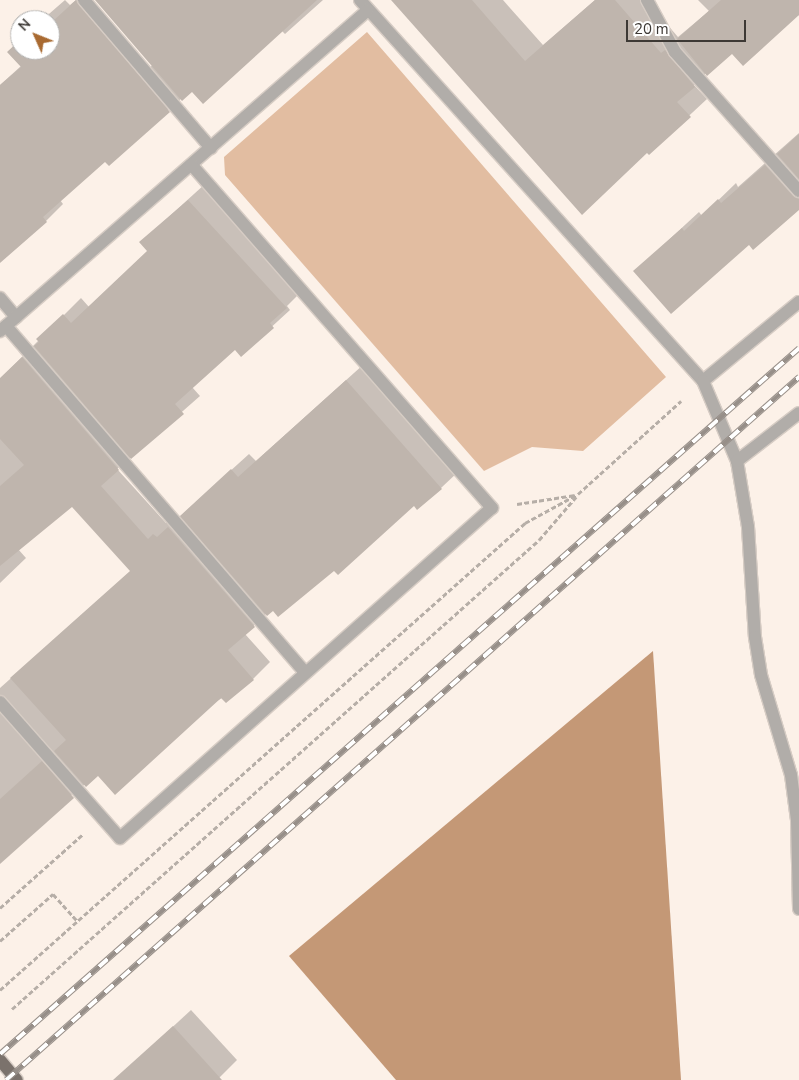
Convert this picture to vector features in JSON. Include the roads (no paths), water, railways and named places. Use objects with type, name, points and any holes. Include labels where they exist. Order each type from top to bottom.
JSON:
[{"type":"main road","points":[[0,1060],[17,1080]]},
{"type":"street","points":[[84,0],[211,148]]},
{"type":"street","points":[[647,0],[675,52],[799,191]]},
{"type":"street","points":[[306,673],[3,329],[211,148],[364,5],[703,381],[738,461],[748,527],[756,646],[761,675],[791,775],[797,820],[799,909]]},
{"type":"street","points":[[0,702],[120,838],[492,508],[192,165]]},
{"type":"street","points":[[0,298],[16,317]]},
{"type":"street","points":[[703,381],[799,302]]},
{"type":"street","points":[[738,461],[799,413]]},
{"type":"railway","points":[[0,1054],[799,348]]},
{"type":"railway","points":[[6,1080],[799,377]]}]
